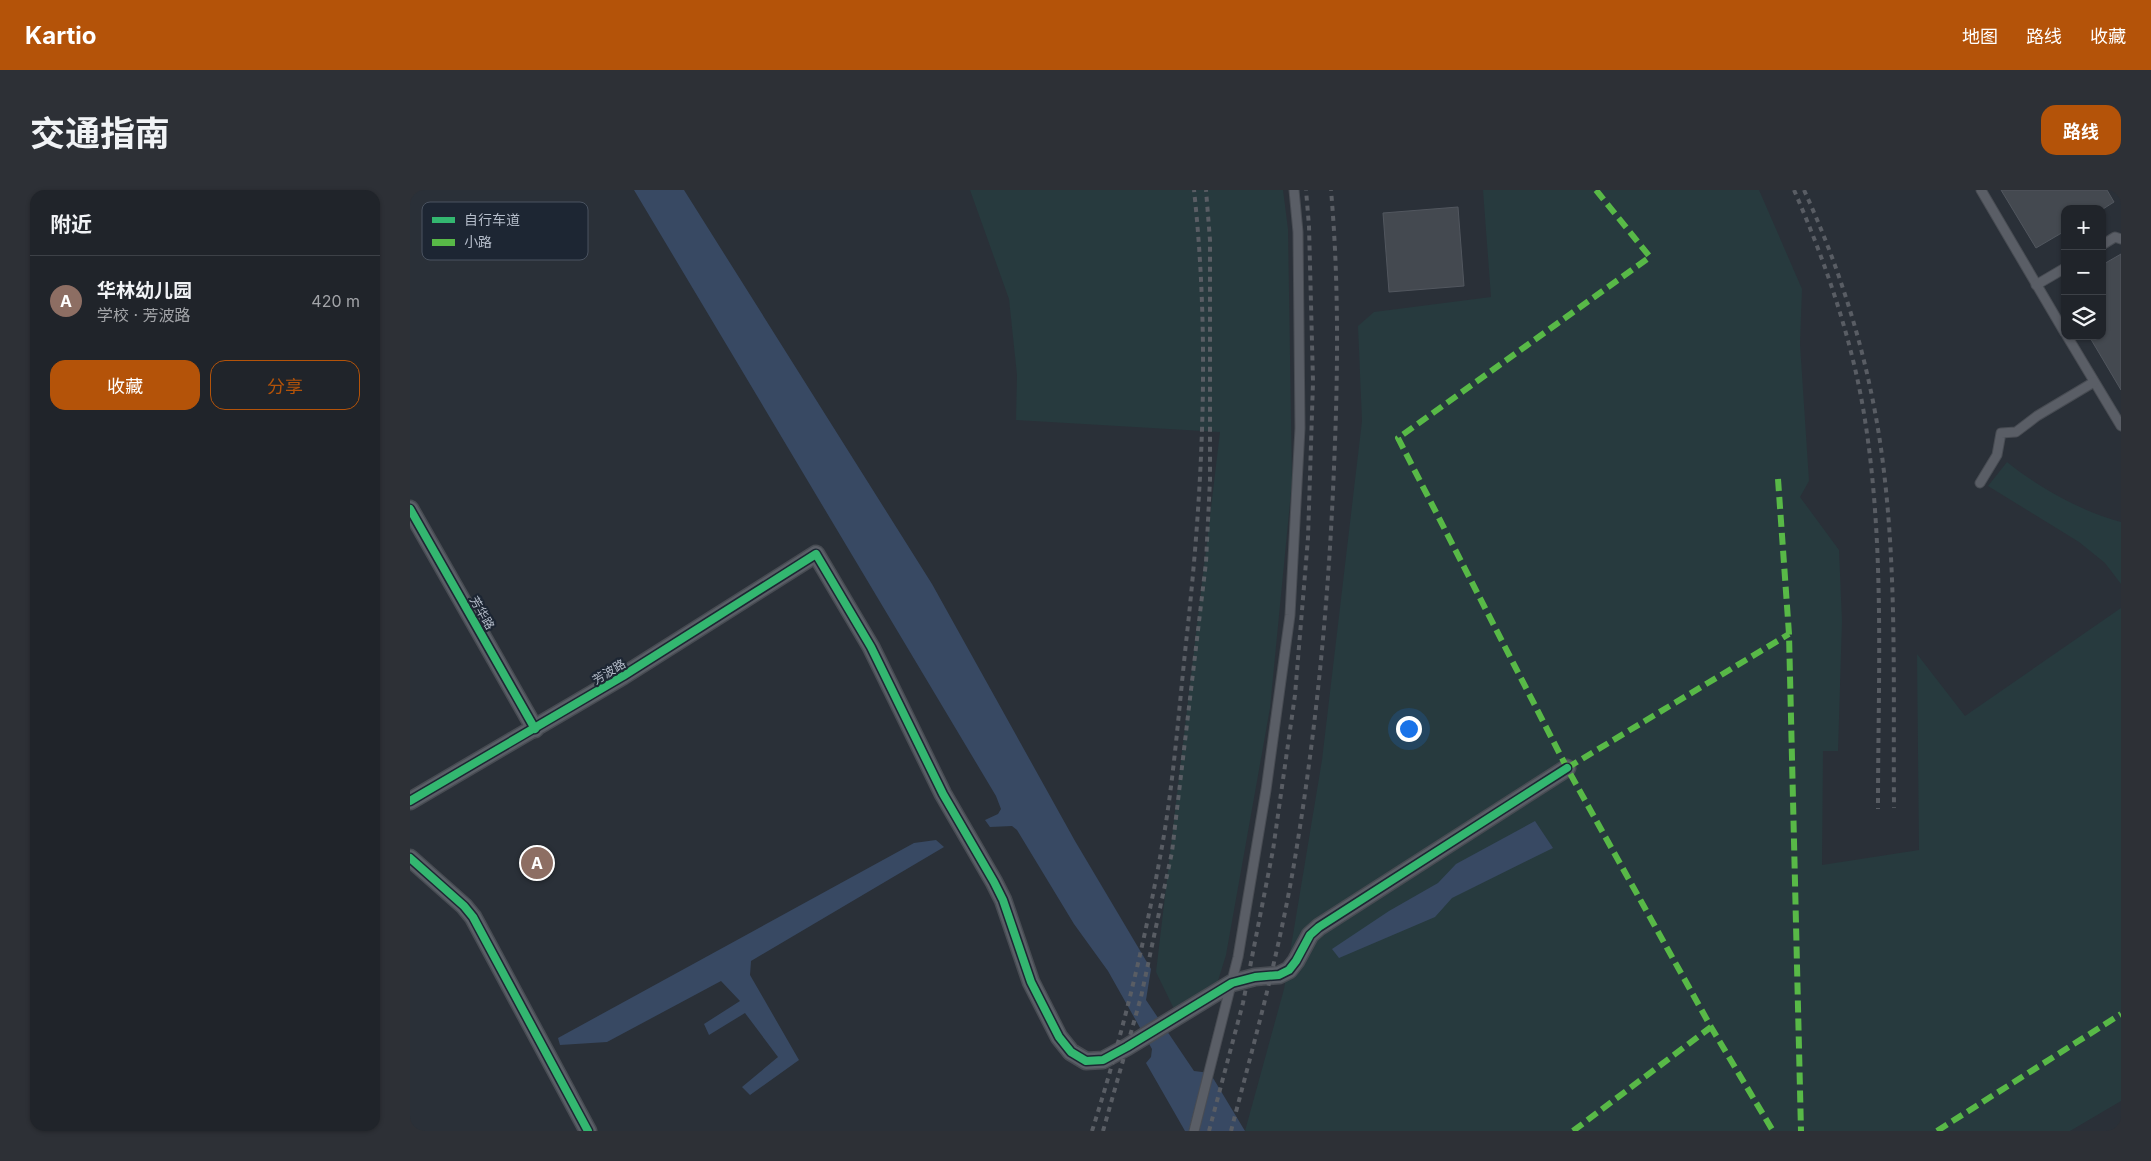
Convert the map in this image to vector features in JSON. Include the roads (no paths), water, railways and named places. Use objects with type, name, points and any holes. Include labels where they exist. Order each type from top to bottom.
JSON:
[{"type":"street","name":"芳华路","points":[[410,509],[534,729]]},
{"type":"street","name":"芳波路","points":[[410,801],[623,676],[816,554],[871,647],[942,794],[994,882],[1003,900],[1031,982],[1064,1045],[1078,1058],[1086,1061],[1094,1061],[1110,1056],[1232,983]]},
{"type":"street","points":[[1232,983],[1255,977],[1279,975],[1289,970],[1310,935],[1319,927],[1567,768]]},
{"type":"street","points":[[410,858],[464,906],[473,917],[588,1131]]},
{"type":"lane","points":[[1194,1131],[1238,957],[1266,790],[1290,615],[1300,428],[1298,232],[1294,190]]},
{"type":"lane","points":[[1980,190],[2061,326]]},
{"type":"lane","points":[[2106,243],[2116,237],[2121,239]]},
{"type":"lane","points":[[2036,285],[2061,270]]},
{"type":"lane","points":[[2069,340],[2121,426]]},
{"type":"lane","points":[[1980,483],[1996,455],[2001,433],[2016,432],[2037,416],[2094,382]]},
{"type":"water","points":[[634,190],[684,190],[932,584],[1075,841],[1151,969],[1146,1000],[1194,1071],[1210,1073],[1245,1131],[1185,1131],[1146,1063],[1151,1057],[1152,1049],[1108,971],[1074,924],[1017,830],[1012,826],[990,827],[985,820],[998,814],[1001,809],[996,796]]},
{"type":"water","points":[[1535,821],[1553,848],[1452,898],[1435,917],[1339,958],[1332,949],[1389,911],[1438,883],[1456,864]]},
{"type":"water","points":[[936,840],[944,847],[751,961],[750,975],[799,1060],[750,1095],[742,1087],[778,1057],[745,1013],[709,1035],[704,1024],[740,1001],[721,981],[607,1042],[560,1045],[558,1038],[914,843]]},
{"type":"railway","points":[[1092,1131],[1122,1028],[1147,922],[1166,825],[1176,744],[1193,579],[1202,412],[1202,301],[1194,190]]},
{"type":"railway","points":[[1103,1131],[1141,997],[1172,852],[1206,562],[1210,480],[1210,240],[1206,190]]},
{"type":"railway","points":[[1209,1131],[1243,1003],[1273,850],[1295,695],[1308,538],[1313,382],[1309,226],[1306,190]]},
{"type":"railway","points":[[1231,1131],[1283,922],[1303,804],[1316,708],[1332,515],[1337,363],[1337,294],[1331,190]]},
{"type":"railway","points":[[1794,190],[1817,246],[1846,332],[1865,420],[1871,468],[1878,565],[1878,809]]},
{"type":"railway","points":[[1804,190],[1832,258],[1855,328],[1865,364],[1879,436],[1888,514],[1893,598],[1894,808]]},
{"type":"place","name":"华林幼儿园","points":[[537,863]]}]
